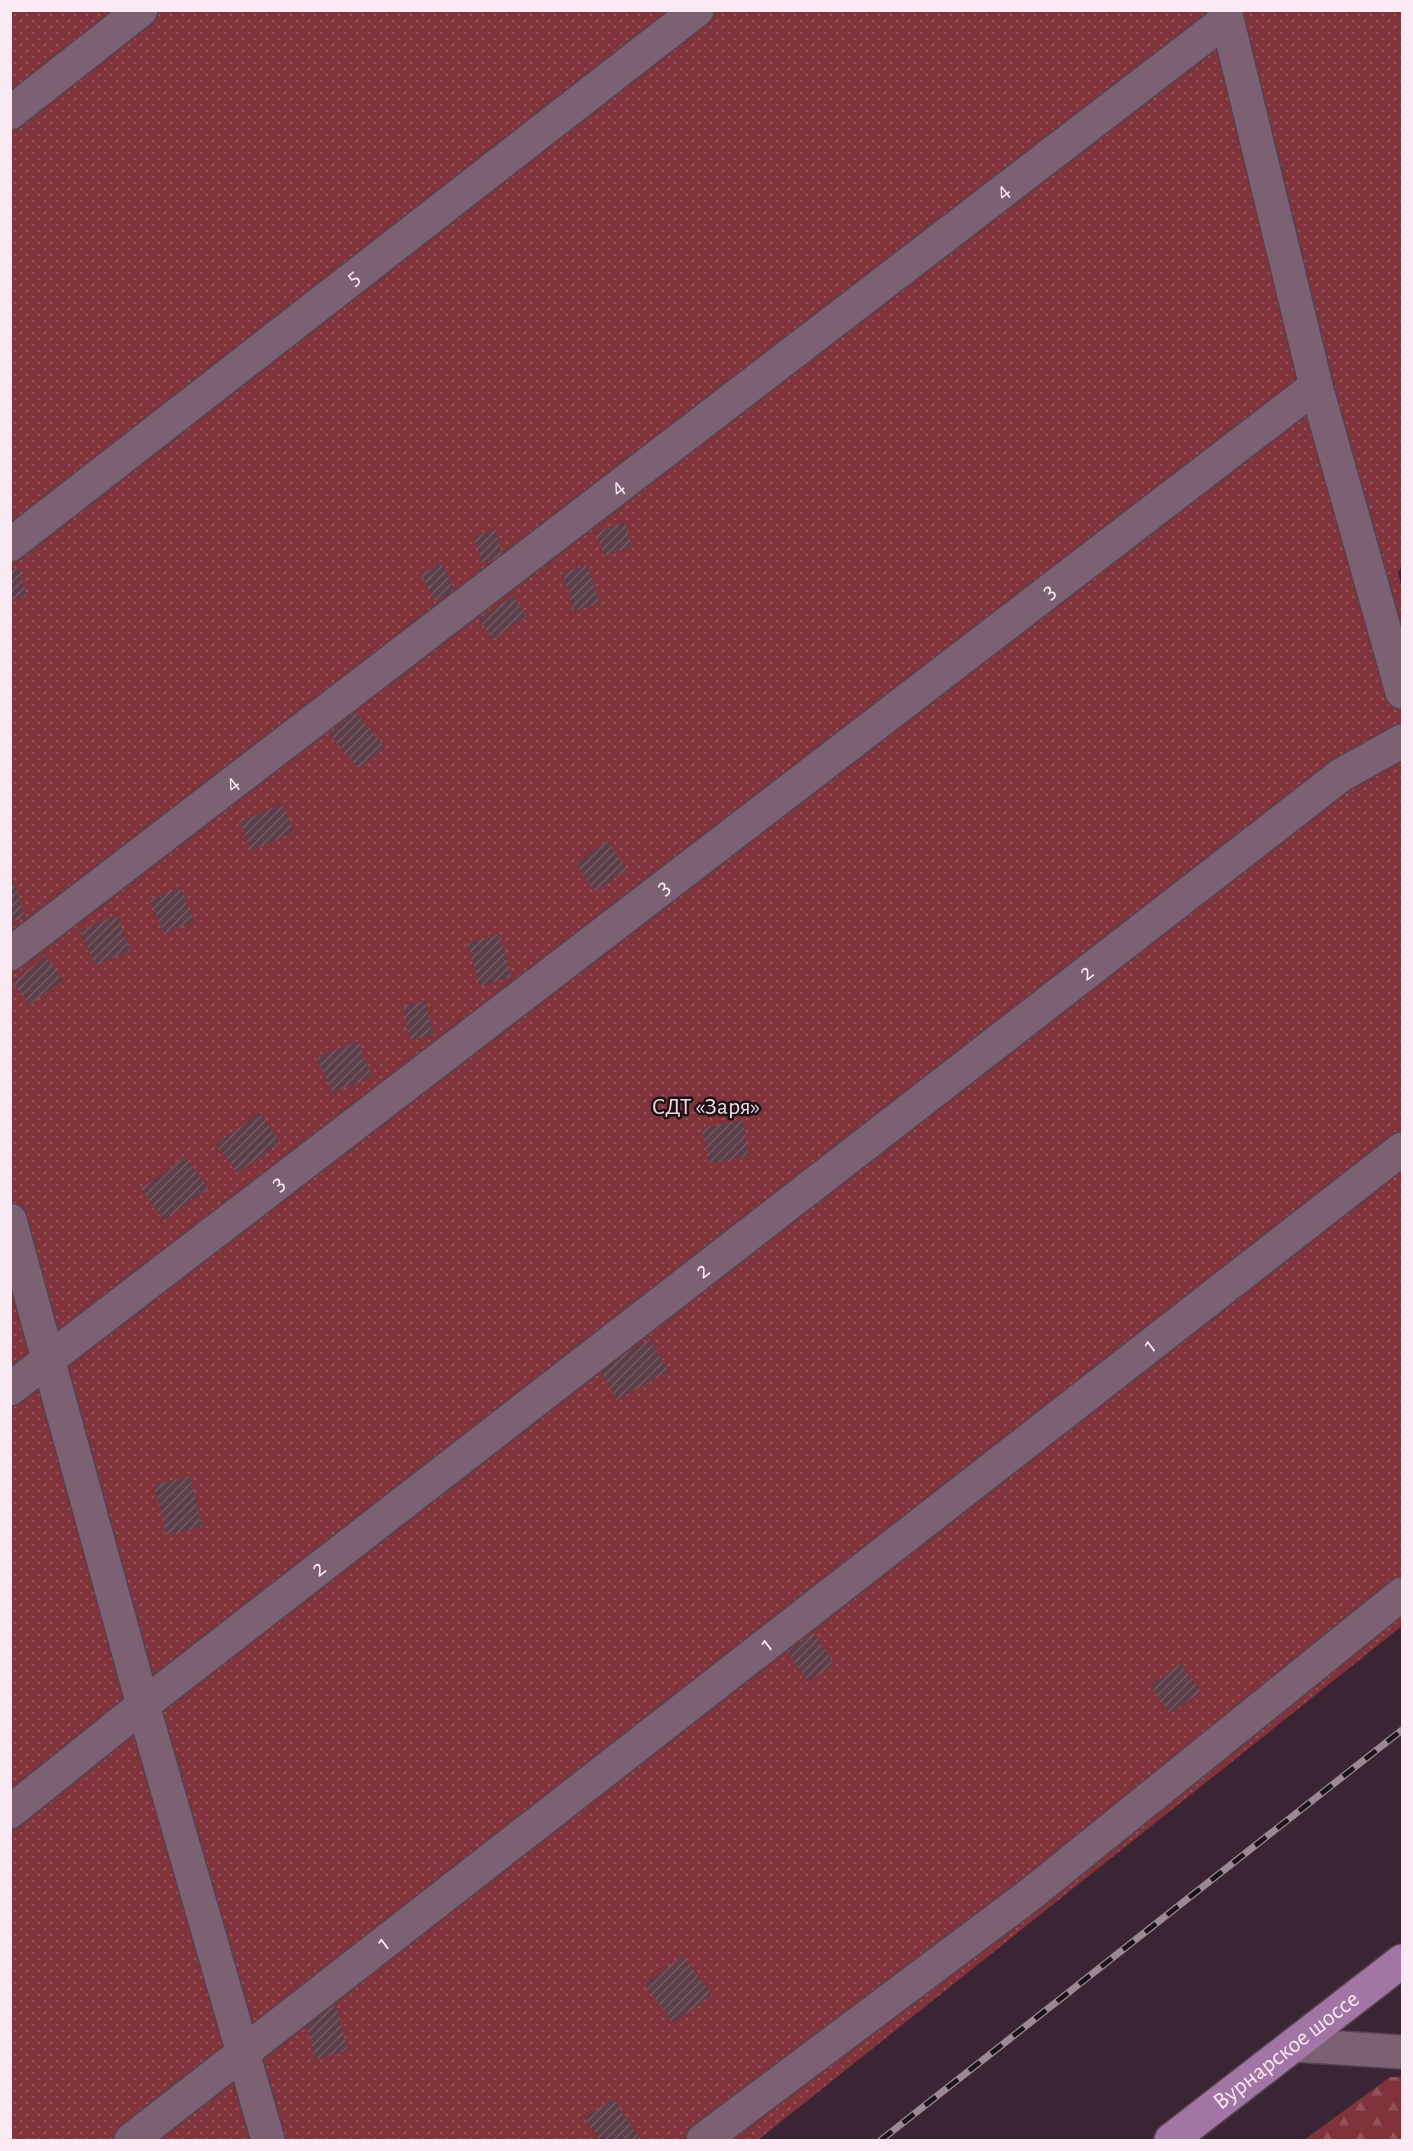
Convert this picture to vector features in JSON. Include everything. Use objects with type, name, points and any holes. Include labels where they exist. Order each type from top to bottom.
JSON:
[{"type":"main road","name":"Вурнарское шоссе","points":[[1171,2140],[1402,1961]]},
{"type":"street","points":[[10,113],[141,10]]},
{"type":"street","name":"5","points":[[10,545],[697,10]]},
{"type":"street","points":[[1226,15],[1316,386],[1402,692]]},
{"type":"street","name":"4","points":[[10,954],[1226,15]]},
{"type":"street","name":"3","points":[[10,1389],[1316,386]]},
{"type":"street","name":"2","points":[[10,1812],[143,1706],[1341,775],[1402,741]]},
{"type":"street","name":"1","points":[[131,2140],[1402,1149]]},
{"type":"street","points":[[10,1220],[143,1706],[268,2140]]},
{"type":"street","points":[[703,2140],[1032,1893],[1402,1594]]},
{"type":"street","points":[[1294,2045],[1402,2052]]},
{"type":"green space","name":"СДТ «Заря»","points":[[11,11],[1402,11],[1402,568],[1398,571],[1402,589],[1402,1626],[758,2140],[11,2140]]},
{"type":"green space","points":[[1390,2077],[1402,2077],[1402,2140],[1304,2140]]},
{"type":"building","points":[[624,522],[632,546],[604,556],[596,532]]},
{"type":"building","points":[[495,530],[503,557],[482,563],[474,536]]},
{"type":"building","points":[[442,563],[455,591],[434,601],[421,574]]},
{"type":"building","points":[[587,565],[600,603],[574,611],[562,573]]},
{"type":"building","points":[[19,568],[27,596],[10,600],[10,570]]},
{"type":"building","points":[[513,596],[527,616],[493,639],[479,620]]},
{"type":"building","points":[[355,712],[385,747],[359,769],[329,734]]},
{"type":"building","points":[[282,804],[294,832],[251,851],[239,822]]},
{"type":"building","points":[[607,841],[627,870],[595,892],[576,864]]},
{"type":"building","points":[[12,877],[25,918],[10,922],[10,878]]},
{"type":"building","points":[[180,887],[194,921],[164,934],[150,900]]},
{"type":"building","points":[[117,915],[131,951],[95,965],[80,930]]},
{"type":"building","points":[[499,934],[512,977],[480,986],[467,944]]},
{"type":"building","points":[[46,956],[63,980],[29,1005],[12,982]]},
{"type":"building","points":[[426,1001],[433,1035],[410,1040],[403,1006]]},
{"type":"building","points":[[358,1041],[372,1077],[332,1093],[317,1058]]},
{"type":"building","points":[[260,1113],[280,1143],[237,1173],[216,1144]]},
{"type":"building","points":[[743,1120],[749,1156],[709,1164],[702,1128]]},
{"type":"building","points":[[186,1157],[208,1188],[164,1220],[141,1189]]},
{"type":"building","points":[[650,1339],[668,1371],[617,1400],[599,1368]]},
{"type":"building","points":[[190,1476],[202,1527],[166,1535],[154,1485]]},
{"type":"building","points":[[814,1633],[834,1664],[808,1682],[787,1651]]},
{"type":"building","points":[[1180,1664],[1201,1691],[1170,1714],[1150,1686]]},
{"type":"building","points":[[683,1956],[712,1995],[673,2023],[644,1984]]},
{"type":"building","points":[[336,2006],[348,2051],[315,2059],[304,2014]]},
{"type":"building","points":[[613,2099],[639,2138],[600,2140],[584,2118]]},
{"type":"railway","points":[[881,2140],[1402,1730]]}]
